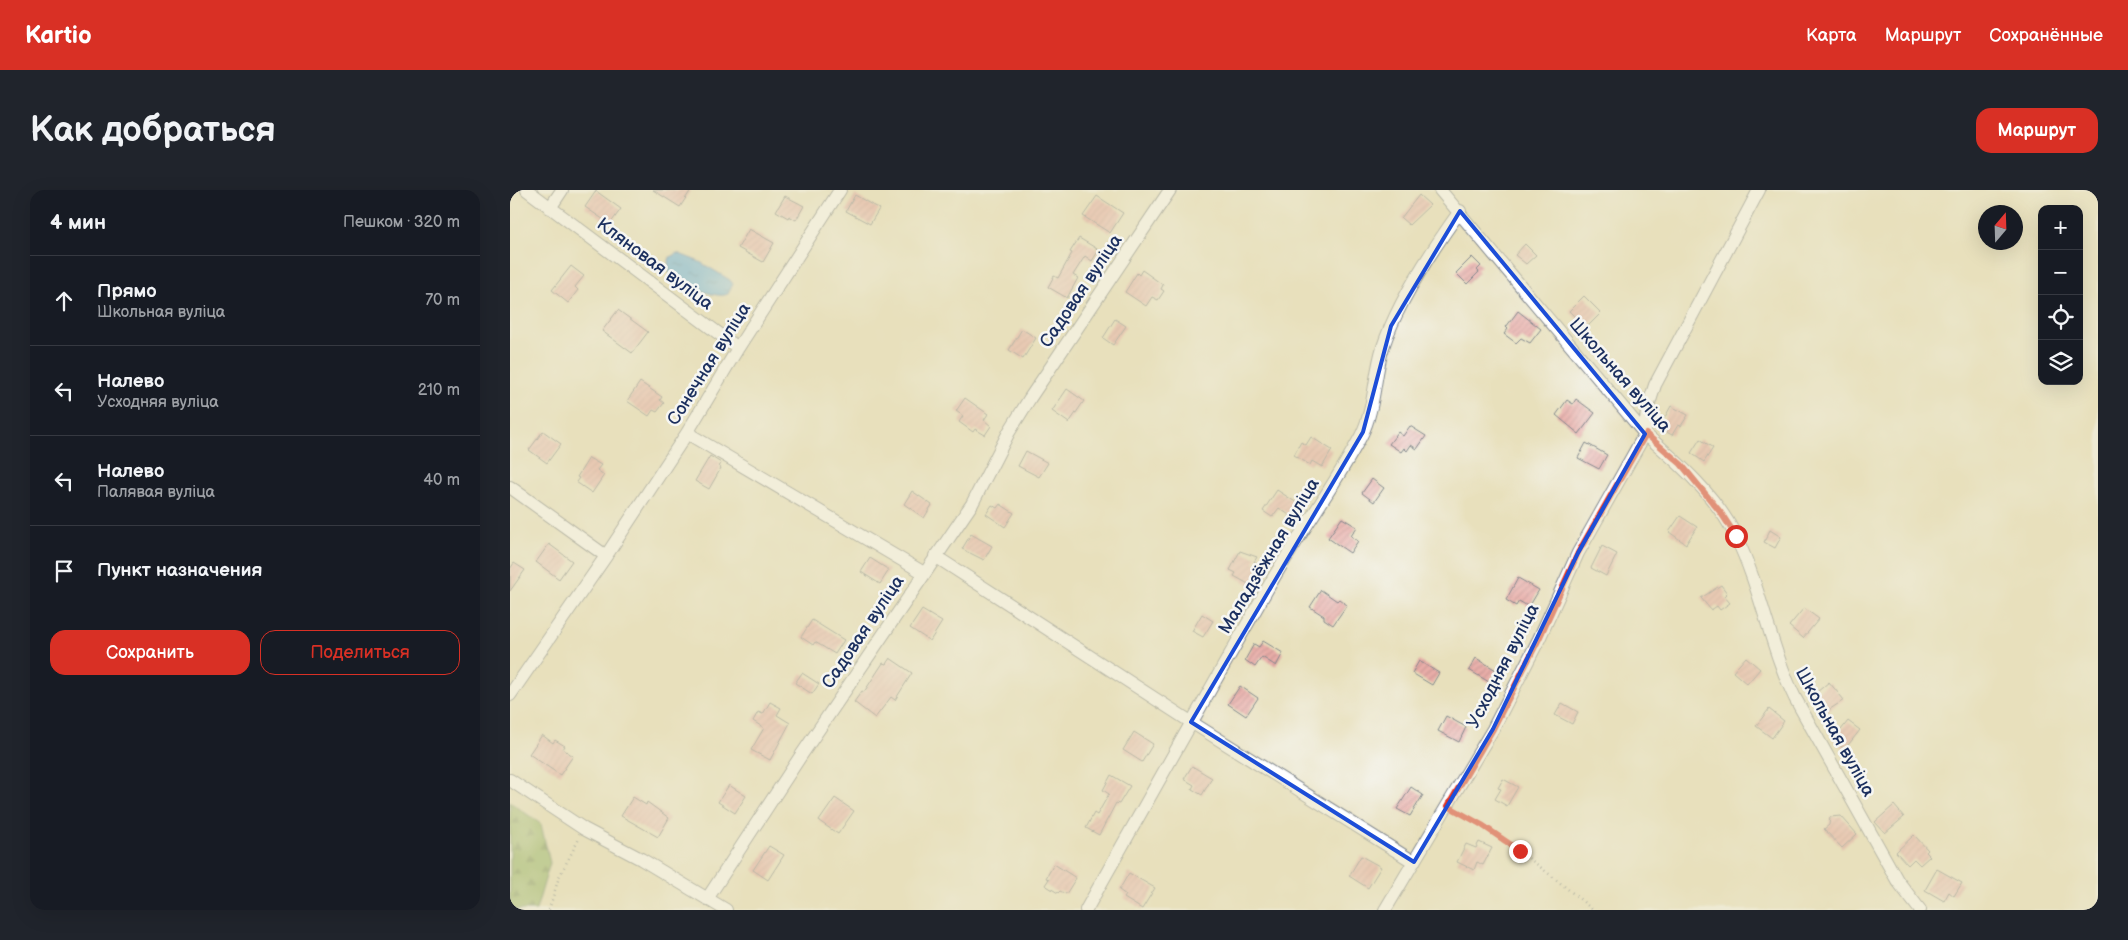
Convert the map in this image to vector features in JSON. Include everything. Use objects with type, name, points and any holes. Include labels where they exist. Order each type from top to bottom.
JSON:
[{"type":"street","name":"Кляновая вуліца","points":[[527,190],[738,348]]},
{"type":"street","points":[[550,208],[562,190]]},
{"type":"street","name":"Сонечная вуліца","points":[[510,694],[606,556],[687,433],[738,348],[840,190]]},
{"type":"street","name":"Садовая вуліца","points":[[707,899],[935,556],[972,504],[1009,432],[1030,398],[1170,190]]},
{"type":"street","name":"Школьная вуліца","points":[[1440,190],[1460,211],[1646,434],[1681,464],[1721,513],[1736,536],[1782,671],[1897,880],[1920,910]]},
{"type":"street","points":[[1646,434],[1647,410],[1655,385],[1759,190]]},
{"type":"street","name":"Маладзёжная вуліца","points":[[1086,910],[1274,577],[1348,461],[1363,432],[1368,417],[1376,371],[1391,326],[1423,268],[1460,211]]},
{"type":"street","points":[[687,433],[924,573]]},
{"type":"street","name":"Усходняя вуліца","points":[[1385,910],[1493,729],[1539,639],[1578,553],[1646,434]]},
{"type":"street","points":[[510,487],[606,556]]},
{"type":"street","points":[[935,556],[1191,722],[1414,862]]},
{"type":"street","points":[[510,780],[584,829],[640,859],[726,910]]},
{"type":"path","points":[[1448,806],[1482,825],[1520,851],[1593,910]]},
{"type":"path","points":[[549,910],[559,878],[584,829]]},
{"type":"highlighted area","points":[[1460,211],[1645,434],[1578,553],[1493,729],[1414,862],[1191,722],[1363,432],[1391,326]]},
{"type":"green space","points":[[510,802],[541,824],[550,863],[536,910],[510,910]]},
{"type":"water","points":[[677,253],[700,262],[730,280],[733,284],[728,294],[715,295],[707,293],[670,275],[668,264],[670,257]]},
{"type":"building","points":[[653,190],[691,190],[680,207]]},
{"type":"building","points":[[596,191],[621,209],[610,224],[585,207]]},
{"type":"building","points":[[855,195],[879,209],[870,224],[846,211]]},
{"type":"building","points":[[1419,195],[1430,205],[1409,225],[1401,218]]},
{"type":"building","points":[[785,196],[804,206],[796,220],[776,211]]},
{"type":"building","points":[[1097,196],[1123,213],[1110,233],[1083,216]]},
{"type":"building","points":[[749,229],[774,243],[763,262],[738,248]]},
{"type":"building","points":[[1079,238],[1099,250],[1092,261],[1085,256],[1073,275],[1078,278],[1067,298],[1048,287],[1054,276],[1058,278]]},
{"type":"building","points":[[1525,244],[1536,255],[1526,264],[1515,255]]},
{"type":"building","points":[[1472,257],[1481,266],[1477,270],[1479,272],[1467,284],[1456,273]]},
{"type":"building","points":[[571,266],[584,276],[575,287],[578,290],[568,303],[552,290]]},
{"type":"building","points":[[1142,270],[1163,285],[1161,289],[1164,291],[1158,300],[1152,297],[1146,306],[1125,292],[1137,273],[1139,275]]},
{"type":"building","points":[[1584,296],[1601,313],[1586,328],[1569,311]]},
{"type":"building","points":[[618,310],[648,332],[632,353],[602,331]]},
{"type":"building","points":[[1518,311],[1541,329],[1530,343],[1521,338],[1516,343],[1504,334],[1508,329],[1506,327]]},
{"type":"building","points":[[1115,319],[1126,326],[1113,345],[1103,338]]},
{"type":"building","points":[[1022,329],[1036,338],[1023,359],[1009,350]]},
{"type":"building","points":[[640,382],[662,397],[660,400],[664,403],[657,412],[653,410],[649,416],[627,401]]},
{"type":"building","points":[[1067,389],[1084,401],[1069,423],[1052,411]]},
{"type":"building","points":[[965,398],[988,414],[984,420],[991,426],[985,435],[975,429],[973,432],[959,422],[963,416],[956,411]]},
{"type":"building","points":[[1576,399],[1595,413],[1579,434],[1556,415],[1567,400],[1573,404]]},
{"type":"building","points":[[1671,406],[1688,415],[1681,426],[1678,425],[1672,435],[1659,428]]},
{"type":"building","points":[[1410,426],[1426,436],[1417,449],[1411,445],[1407,451],[1404,448],[1401,452],[1389,444],[1398,432],[1403,436]]},
{"type":"building","points":[[543,431],[561,444],[547,463],[529,450]]},
{"type":"building","points":[[1311,437],[1332,450],[1322,467],[1312,461],[1310,465],[1294,455],[1301,442],[1306,445]]},
{"type":"building","points":[[1700,439],[1713,448],[1704,462],[1691,453]]},
{"type":"building","points":[[1586,443],[1607,455],[1599,469],[1578,458]]},
{"type":"building","points":[[1026,451],[1048,463],[1039,477],[1018,466]]},
{"type":"building","points":[[710,456],[721,463],[719,467],[721,468],[709,489],[695,481]]},
{"type":"building","points":[[589,458],[601,465],[597,470],[604,475],[592,493],[576,482],[579,478],[577,477]]},
{"type":"building","points":[[1372,479],[1384,488],[1374,502],[1362,493]]},
{"type":"building","points":[[1277,490],[1300,505],[1292,517],[1279,508],[1272,517],[1263,511]]},
{"type":"building","points":[[912,491],[932,505],[924,518],[904,504]]},
{"type":"building","points":[[1000,504],[1014,513],[1005,527],[986,514],[992,505],[997,508]]},
{"type":"building","points":[[1680,516],[1697,527],[1686,544],[1669,532]]},
{"type":"building","points":[[1342,518],[1357,527],[1351,536],[1358,541],[1350,553],[1328,538]]},
{"type":"building","points":[[1770,530],[1781,537],[1775,548],[1764,542]]},
{"type":"building","points":[[971,534],[992,546],[984,560],[962,549]]},
{"type":"building","points":[[549,544],[572,561],[559,579],[536,562]]},
{"type":"building","points":[[1602,546],[1617,554],[1606,576],[1591,568]]},
{"type":"building","points":[[1240,551],[1257,557],[1254,562],[1263,567],[1252,586],[1234,576],[1236,573],[1230,570]]},
{"type":"building","points":[[870,558],[889,570],[880,584],[861,572]]},
{"type":"building","points":[[514,563],[525,570],[510,591],[510,569]]},
{"type":"building","points":[[1518,578],[1539,590],[1529,607],[1519,601],[1516,606],[1506,600]]},
{"type":"building","points":[[1721,585],[1727,593],[1724,596],[1730,603],[1720,610],[1717,606],[1711,610],[1701,598]]},
{"type":"building","points":[[1321,590],[1337,601],[1339,599],[1347,605],[1333,625],[1324,619],[1324,616],[1310,607]]},
{"type":"building","points":[[1804,608],[1819,619],[1803,638],[1789,626]]},
{"type":"building","points":[[922,610],[942,622],[930,641],[910,628]]},
{"type":"building","points":[[1202,614],[1213,621],[1203,637],[1192,631]]},
{"type":"building","points":[[812,620],[844,640],[835,654],[815,642],[813,645],[801,637]]},
{"type":"building","points":[[1263,641],[1283,653],[1276,666],[1262,657],[1255,667],[1245,660],[1254,644],[1259,647]]},
{"type":"building","points":[[1746,657],[1760,669],[1747,684],[1733,672]]},
{"type":"building","points":[[890,658],[912,673],[895,700],[891,697],[875,718],[854,702],[862,691],[864,692],[883,663],[886,664]]},
{"type":"building","points":[[1476,658],[1496,670],[1489,682],[1469,670]]},
{"type":"building","points":[[1419,661],[1439,673],[1432,685],[1412,673]]},
{"type":"building","points":[[802,673],[819,684],[812,694],[795,683]]},
{"type":"building","points":[[1829,682],[1844,700],[1824,713],[1811,697]]},
{"type":"building","points":[[1240,686],[1258,698],[1246,716],[1228,704]]},
{"type":"building","points":[[770,702],[781,708],[777,715],[790,723],[770,760],[751,750],[764,728],[753,721],[758,712],[763,714]]},
{"type":"building","points":[[1562,703],[1578,712],[1572,724],[1555,715]]},
{"type":"building","points":[[1769,709],[1784,721],[1772,738],[1756,726]]},
{"type":"building","points":[[1446,716],[1466,727],[1459,742],[1438,731]]},
{"type":"building","points":[[1848,721],[1860,730],[1845,749],[1833,740]]},
{"type":"building","points":[[1134,732],[1153,744],[1142,762],[1123,750]]},
{"type":"building","points":[[542,735],[553,743],[555,740],[565,746],[563,749],[573,756],[560,775],[529,754]]},
{"type":"building","points":[[1192,766],[1212,778],[1202,795],[1192,789],[1194,785],[1184,779]]},
{"type":"building","points":[[1111,775],[1130,786],[1119,804],[1116,803],[1099,835],[1086,828],[1094,813],[1097,815],[1109,794],[1103,790]]},
{"type":"building","points":[[1503,779],[1518,787],[1507,806],[1495,799],[1501,789],[1498,788]]},
{"type":"building","points":[[729,785],[746,796],[735,813],[718,802]]},
{"type":"building","points":[[1411,787],[1423,795],[1410,816],[1397,809]]},
{"type":"building","points":[[633,797],[646,805],[647,802],[669,818],[658,837],[621,816]]},
{"type":"building","points":[[835,798],[854,811],[838,834],[819,821]]},
{"type":"building","points":[[1894,805],[1904,817],[1885,833],[1875,822]]},
{"type":"building","points":[[1841,816],[1857,834],[1842,848],[1824,829],[1829,825],[1830,817]]},
{"type":"building","points":[[1914,835],[1928,850],[1926,852],[1930,856],[1920,865],[1914,859],[1908,865],[1896,852]]},
{"type":"building","points":[[1479,842],[1492,848],[1483,865],[1477,862],[1474,870],[1457,862],[1466,844],[1476,848]]},
{"type":"building","points":[[769,846],[784,855],[768,880],[753,870]]},
{"type":"building","points":[[1361,856],[1381,867],[1368,888],[1349,876]]},
{"type":"building","points":[[1054,864],[1076,878],[1066,894],[1060,891],[1058,893],[1045,885],[1049,879],[1046,878]]},
{"type":"building","points":[[1937,869],[1962,883],[1954,896],[1949,892],[1944,901],[1925,890]]},
{"type":"building","points":[[1129,873],[1155,888],[1142,909],[1124,898],[1126,895],[1119,890]]},
{"type":"route","points":[[1520,851],[1482,825],[1448,806],[1520,678],[1578,553],[1646,434],[1681,464],[1721,513],[1736,536]]}]
